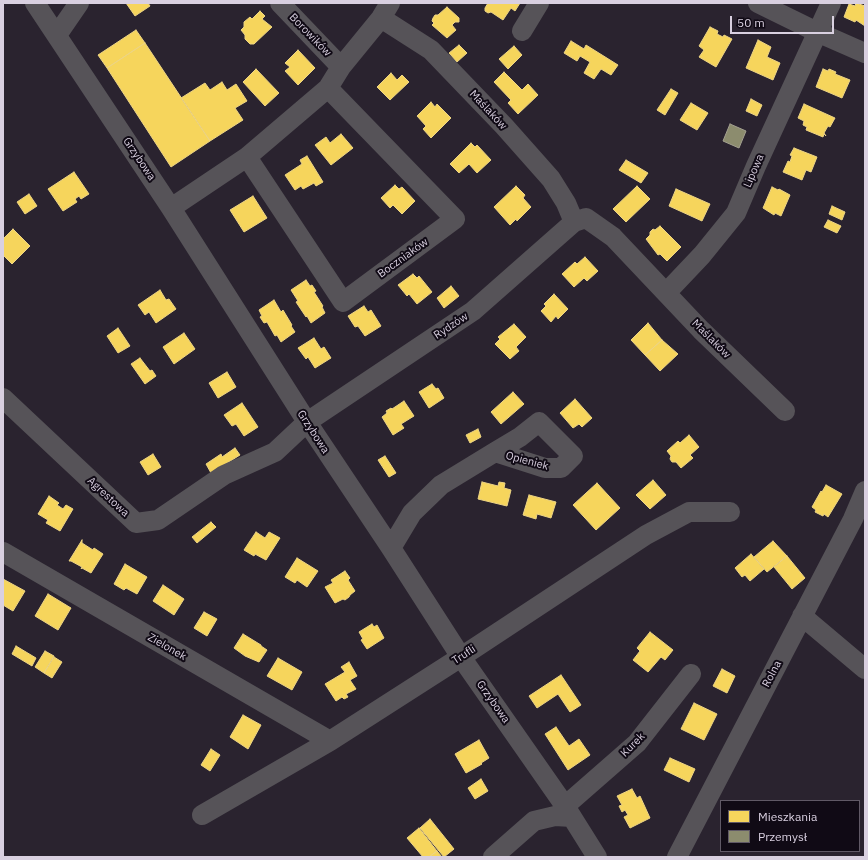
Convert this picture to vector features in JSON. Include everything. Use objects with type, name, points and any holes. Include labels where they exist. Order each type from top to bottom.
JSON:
[{"type":"street","name":"Grzybowa","points":[[35,3],[171,208],[307,422],[461,657],[569,812],[598,857]]},
{"type":"street","points":[[57,35],[78,3]]},
{"type":"street","name":"Borowików","points":[[280,3],[341,67]]},
{"type":"street","points":[[522,31],[539,3]]},
{"type":"street","points":[[758,3],[817,32],[865,53]]},
{"type":"street","name":"Lipowa","points":[[666,293],[702,255],[736,213],[831,3]]},
{"type":"street","points":[[171,208],[247,157],[328,88],[341,67],[385,10]]},
{"type":"street","name":"Maślaków","points":[[385,10],[431,50],[499,121],[551,179],[566,203],[580,220],[613,237],[701,330],[785,411]]},
{"type":"street","name":"Boczniaków","points":[[247,157],[343,302],[455,219],[328,88]]},
{"type":"street","name":"Rydzów","points":[[307,422],[473,311],[580,220]]},
{"type":"street","name":"Agrestowa","points":[[3,398],[136,523],[158,520],[224,475],[275,452],[307,422]]},
{"type":"street","name":"Opieniek","points":[[391,548],[412,514],[441,485],[495,452]]},
{"type":"street","name":"Rolna","points":[[677,857],[864,497]]},
{"type":"street","name":"Trufli","points":[[202,815],[330,741],[652,532],[688,512],[730,512]]},
{"type":"street","name":"Zielonek","points":[[3,552],[330,741]]},
{"type":"street","points":[[802,616],[865,669]]},
{"type":"street","name":"Kurek","points":[[569,812],[637,743],[691,674]]},
{"type":"street","points":[[493,857],[534,821],[544,810],[549,798],[549,783]]},
{"type":"street","points":[[534,821],[569,812]]},
{"type":"building: Mieszkania","points":[[126,3],[148,3],[150,6],[135,16]]},
{"type":"building: Mieszkania","points":[[488,3],[520,3],[515,11],[511,8],[503,20],[491,12],[488,13],[485,11]]},
{"type":"building: Mieszkania","points":[[856,3],[865,6],[865,26],[856,20],[855,22],[844,17],[849,4],[855,6]]},
{"type":"building: Mieszkania","points":[[447,7],[459,18],[459,22],[455,22],[452,25],[456,30],[447,38],[432,25],[434,23],[432,21],[435,15],[438,15]]},
{"type":"building: Mieszkania","points":[[260,11],[265,16],[262,19],[272,27],[254,44],[250,44],[245,39],[245,35],[241,30],[244,27],[244,22],[250,17],[252,19]]},
{"type":"building: Mieszkania","points":[[710,27],[718,31],[717,34],[723,37],[724,35],[732,39],[716,67],[699,57],[704,50],[699,46]]},
{"type":"building: Mieszkania","points":[[136,30],[145,43],[107,68],[98,55]]},
{"type":"building: Mieszkania","points":[[758,40],[771,47],[767,57],[780,63],[773,80],[746,68]]},
{"type":"building: Mieszkania","points":[[571,41],[584,49],[586,45],[618,65],[611,75],[601,69],[594,79],[584,73],[590,62],[580,56],[577,61],[564,53]]},
{"type":"building: Mieszkania","points":[[145,43],[210,141],[171,167],[107,68]]},
{"type":"building: Mieszkania","points":[[459,45],[467,53],[457,62],[449,53]]},
{"type":"building: Mieszkania","points":[[514,46],[522,55],[508,69],[499,59]]},
{"type":"building: Mieszkania","points":[[298,50],[315,68],[298,85],[285,71],[290,67],[285,63]]},
{"type":"building: Mieszkania","points":[[256,69],[279,93],[265,106],[243,82]]},
{"type":"building: Mieszkania","points":[[823,69],[828,71],[829,69],[836,72],[835,74],[850,80],[842,98],[816,87]]},
{"type":"building: Mieszkania","points":[[504,72],[522,90],[528,84],[538,95],[518,114],[508,103],[511,100],[494,82]]},
{"type":"building: Mieszkania","points":[[391,73],[397,80],[402,75],[409,82],[390,100],[377,87]]},
{"type":"building: Mieszkania","points":[[222,82],[227,90],[236,84],[247,101],[235,108],[243,120],[210,141],[181,98],[205,83],[210,90]]},
{"type":"building: Mieszkania","points":[[671,89],[678,93],[665,115],[657,110]]},
{"type":"building: Mieszkania","points":[[751,99],[762,105],[757,116],[746,111]]},
{"type":"building: Mieszkania","points":[[431,102],[435,107],[437,104],[451,118],[431,138],[423,129],[426,126],[417,116]]},
{"type":"building: Mieszkania","points":[[691,103],[708,113],[697,130],[680,120]]},
{"type":"building: Mieszkania","points":[[804,104],[835,118],[830,127],[828,126],[824,133],[826,136],[824,134],[823,137],[806,130],[807,127],[803,125],[804,121],[798,118]]},
{"type":"building: Mieszkania","points":[[341,134],[353,148],[331,165],[315,145],[326,137],[330,143]]},
{"type":"building: Mieszkania","points":[[471,143],[475,147],[477,145],[491,160],[477,173],[469,164],[459,173],[450,164]]},
{"type":"building: Mieszkania","points":[[794,148],[817,157],[811,172],[806,170],[802,180],[783,172],[788,161],[790,162],[792,156],[790,155]]},
{"type":"building: Mieszkania","points":[[307,156],[323,182],[316,186],[314,183],[303,189],[301,186],[295,190],[285,175],[302,164],[300,160]]},
{"type":"building: Mieszkania","points":[[626,160],[648,173],[641,183],[619,170]]},
{"type":"building: Mieszkania","points":[[74,172],[89,194],[81,199],[79,196],[75,199],[77,202],[63,211],[48,189]]},
{"type":"building: Mieszkania","points":[[395,185],[399,189],[402,187],[415,201],[402,214],[393,205],[390,208],[381,198]]},
{"type":"building: Mieszkania","points":[[516,186],[525,195],[523,198],[531,207],[517,221],[516,219],[510,225],[494,207]]},
{"type":"building: Mieszkania","points":[[637,186],[650,199],[626,222],[613,209]]},
{"type":"building: Mieszkania","points":[[772,187],[790,195],[781,216],[775,213],[774,215],[763,208]]},
{"type":"building: Mieszkania","points":[[676,189],[710,204],[702,221],[669,206]]},
{"type":"building: Mieszkania","points":[[29,194],[37,206],[25,214],[17,202]]},
{"type":"building: Mieszkania","points":[[253,196],[267,218],[244,232],[230,210]]},
{"type":"building: Mieszkania","points":[[832,206],[845,212],[842,220],[829,214]]},
{"type":"building: Mieszkania","points":[[828,220],[841,226],[837,233],[824,227]]},
{"type":"building: Mieszkania","points":[[660,226],[681,247],[667,261],[660,254],[658,255],[646,239],[653,229],[655,230]]},
{"type":"building: Mieszkania","points":[[13,229],[30,246],[12,264],[3,255],[3,236],[4,238]]},
{"type":"building: Mieszkania","points":[[585,257],[598,271],[587,281],[584,278],[574,287],[562,274],[575,262],[577,264]]},
{"type":"building: Mieszkania","points":[[413,274],[417,278],[419,276],[432,292],[417,304],[409,294],[407,296],[398,285]]},
{"type":"building: Mieszkania","points":[[306,280],[316,291],[314,292],[323,306],[322,307],[325,313],[311,323],[296,302],[298,301],[291,290]]},
{"type":"building: Mieszkania","points":[[451,286],[459,296],[444,308],[437,298]]},
{"type":"building: Mieszkania","points":[[160,290],[166,300],[169,299],[176,309],[156,323],[149,312],[145,315],[138,305]]},
{"type":"building: Mieszkania","points":[[554,294],[568,309],[558,319],[556,316],[551,322],[541,311],[546,306],[544,304]]},
{"type":"building: Mieszkania","points":[[274,300],[281,312],[283,310],[295,332],[281,342],[277,335],[275,336],[267,322],[264,323],[260,317],[262,316],[259,310]]},
{"type":"building: Mieszkania","points":[[364,306],[368,312],[371,310],[381,326],[365,336],[358,326],[355,327],[348,316]]},
{"type":"building: Mieszkania","points":[[648,323],[662,340],[645,355],[631,340]]},
{"type":"building: Mieszkania","points":[[514,324],[526,337],[516,347],[519,351],[510,359],[495,344],[500,339],[498,337]]},
{"type":"building: Mieszkania","points":[[118,328],[130,346],[118,353],[107,336]]},
{"type":"building: Mieszkania","points":[[184,333],[195,349],[174,364],[163,347]]},
{"type":"building: Mieszkania","points":[[314,338],[321,349],[324,347],[331,358],[315,368],[308,357],[306,359],[298,348]]},
{"type":"building: Mieszkania","points":[[662,340],[678,354],[660,371],[645,355]]},
{"type":"building: Mieszkania","points":[[140,358],[156,376],[145,384],[131,364]]},
{"type":"building: Mieszkania","points":[[227,372],[236,387],[218,398],[209,383]]},
{"type":"building: Mieszkania","points":[[432,384],[436,389],[438,388],[444,398],[429,408],[419,392]]},
{"type":"building: Mieszkania","points":[[513,392],[524,404],[501,424],[491,412]]},
{"type":"building: Mieszkania","points":[[575,399],[592,418],[582,427],[579,424],[573,428],[560,413]]},
{"type":"building: Mieszkania","points":[[404,401],[414,416],[401,424],[404,428],[393,435],[382,417],[387,413],[386,411]]},
{"type":"building: Mieszkania","points":[[242,403],[258,427],[244,436],[236,424],[232,426],[224,415]]},
{"type":"building: Mieszkania","points":[[478,429],[481,437],[470,443],[466,435]]},
{"type":"building: Mieszkania","points":[[689,435],[699,447],[690,455],[693,458],[681,468],[676,462],[672,462],[670,459],[671,456],[667,451],[678,441],[680,443]]},
{"type":"building: Mieszkania","points":[[235,448],[240,455],[211,473],[206,464],[221,454],[222,457]]},
{"type":"building: Mieszkania","points":[[153,454],[161,467],[148,475],[140,462]]},
{"type":"building: Mieszkania","points":[[385,456],[396,473],[389,477],[378,460]]},
{"type":"building: Mieszkania","points":[[653,480],[666,495],[650,509],[636,495]]},
{"type":"building: Mieszkania","points":[[482,482],[498,486],[499,482],[505,483],[504,488],[511,490],[507,506],[478,499]]},
{"type":"building: Mieszkania","points":[[597,483],[620,508],[596,530],[573,505]]},
{"type":"building: Mieszkania","points":[[826,485],[842,494],[828,517],[824,514],[823,516],[815,512],[816,510],[812,507]]},
{"type":"building: Mieszkania","points":[[529,495],[556,502],[551,518],[537,514],[536,519],[523,515]]},
{"type":"building: Mieszkania","points":[[49,496],[59,503],[57,505],[63,509],[66,505],[73,509],[60,531],[46,523],[48,520],[38,514]]},
{"type":"building: Mieszkania","points":[[211,522],[216,527],[197,543],[192,537]]},
{"type":"building: Mieszkania","points":[[256,532],[265,538],[269,532],[280,538],[266,560],[255,554],[254,556],[244,550]]},
{"type":"building: Mieszkania","points":[[82,540],[82,543],[103,554],[91,573],[82,568],[81,569],[82,567],[69,561]]},
{"type":"building: Mieszkania","points":[[773,541],[787,556],[767,572],[754,557]]},
{"type":"building: Mieszkania","points":[[751,554],[764,569],[750,581],[745,575],[742,577],[735,568]]},
{"type":"building: Mieszkania","points":[[787,556],[805,578],[792,589],[774,567]]},
{"type":"building: Mieszkania","points":[[297,558],[318,571],[307,587],[297,580],[295,583],[285,577]]},
{"type":"building: Mieszkania","points":[[125,564],[147,577],[137,594],[126,588],[124,590],[114,584]]},
{"type":"building: Mieszkania","points":[[345,571],[350,578],[348,580],[355,591],[345,600],[343,599],[335,603],[325,587],[333,583],[331,580]]},
{"type":"building: Mieszkania","points":[[3,579],[25,591],[13,611],[3,605]]},
{"type":"building: Mieszkania","points":[[163,585],[184,599],[174,615],[153,601]]},
{"type":"building: Mieszkania","points":[[48,594],[71,608],[58,630],[35,616]]},
{"type":"building: Mieszkania","points":[[204,612],[217,619],[207,636],[194,628]]},
{"type":"building: Mieszkania","points":[[372,624],[374,627],[377,625],[384,638],[367,649],[361,640],[363,639],[359,632]]},
{"type":"building: Mieszkania","points":[[650,632],[673,650],[665,660],[661,657],[648,672],[633,660],[640,651],[637,648]]},
{"type":"building: Mieszkania","points":[[243,634],[267,650],[259,662],[245,656],[234,648]]},
{"type":"building: Mieszkania","points":[[16,646],[36,658],[32,666],[12,654]]},
{"type":"building: Mieszkania","points":[[45,651],[54,656],[44,673],[35,667]]},
{"type":"building: Mieszkania","points":[[54,657],[62,662],[52,678],[44,673]]},
{"type":"building: Mieszkania","points":[[278,658],[302,672],[292,690],[267,676]]},
{"type":"building: Mieszkania","points":[[349,662],[357,676],[350,680],[356,689],[346,694],[348,697],[344,699],[342,697],[336,701],[325,684],[345,672],[341,667]]},
{"type":"building: Mieszkania","points":[[722,669],[735,676],[727,693],[713,686]]},
{"type":"building: Mieszkania","points":[[561,675],[581,705],[570,712],[558,694],[537,708],[529,696]]},
{"type":"building: Mieszkania","points":[[694,703],[717,714],[704,740],[681,729]]},
{"type":"building: Mieszkania","points":[[243,715],[261,725],[248,749],[230,737]]},
{"type":"building: Mieszkania","points":[[556,727],[569,746],[579,739],[590,755],[568,770],[545,734]]},
{"type":"building: Mieszkania","points":[[479,740],[489,758],[481,763],[482,764],[466,773],[455,754]]},
{"type":"building: Mieszkania","points":[[211,749],[220,755],[210,771],[201,765]]},
{"type":"building: Mieszkania","points":[[670,758],[695,769],[689,782],[664,770]]},
{"type":"building: Mieszkania","points":[[481,779],[488,791],[475,799],[468,788]]},
{"type":"building: Mieszkania","points":[[632,789],[637,798],[640,796],[650,818],[630,828],[624,817],[628,815],[625,810],[622,812],[619,806],[622,805],[617,796]]},
{"type":"building: Mieszkania","points":[[430,819],[454,849],[444,857],[420,828]]},
{"type":"building: Mieszkania","points":[[419,828],[437,851],[429,857],[423,857],[407,838]]},
{"type":"building: Mieszkania","points":[[437,851],[442,857],[429,857]]},
{"type":"building: Przemysł","points":[[730,124],[746,131],[739,148],[723,141]]}]
